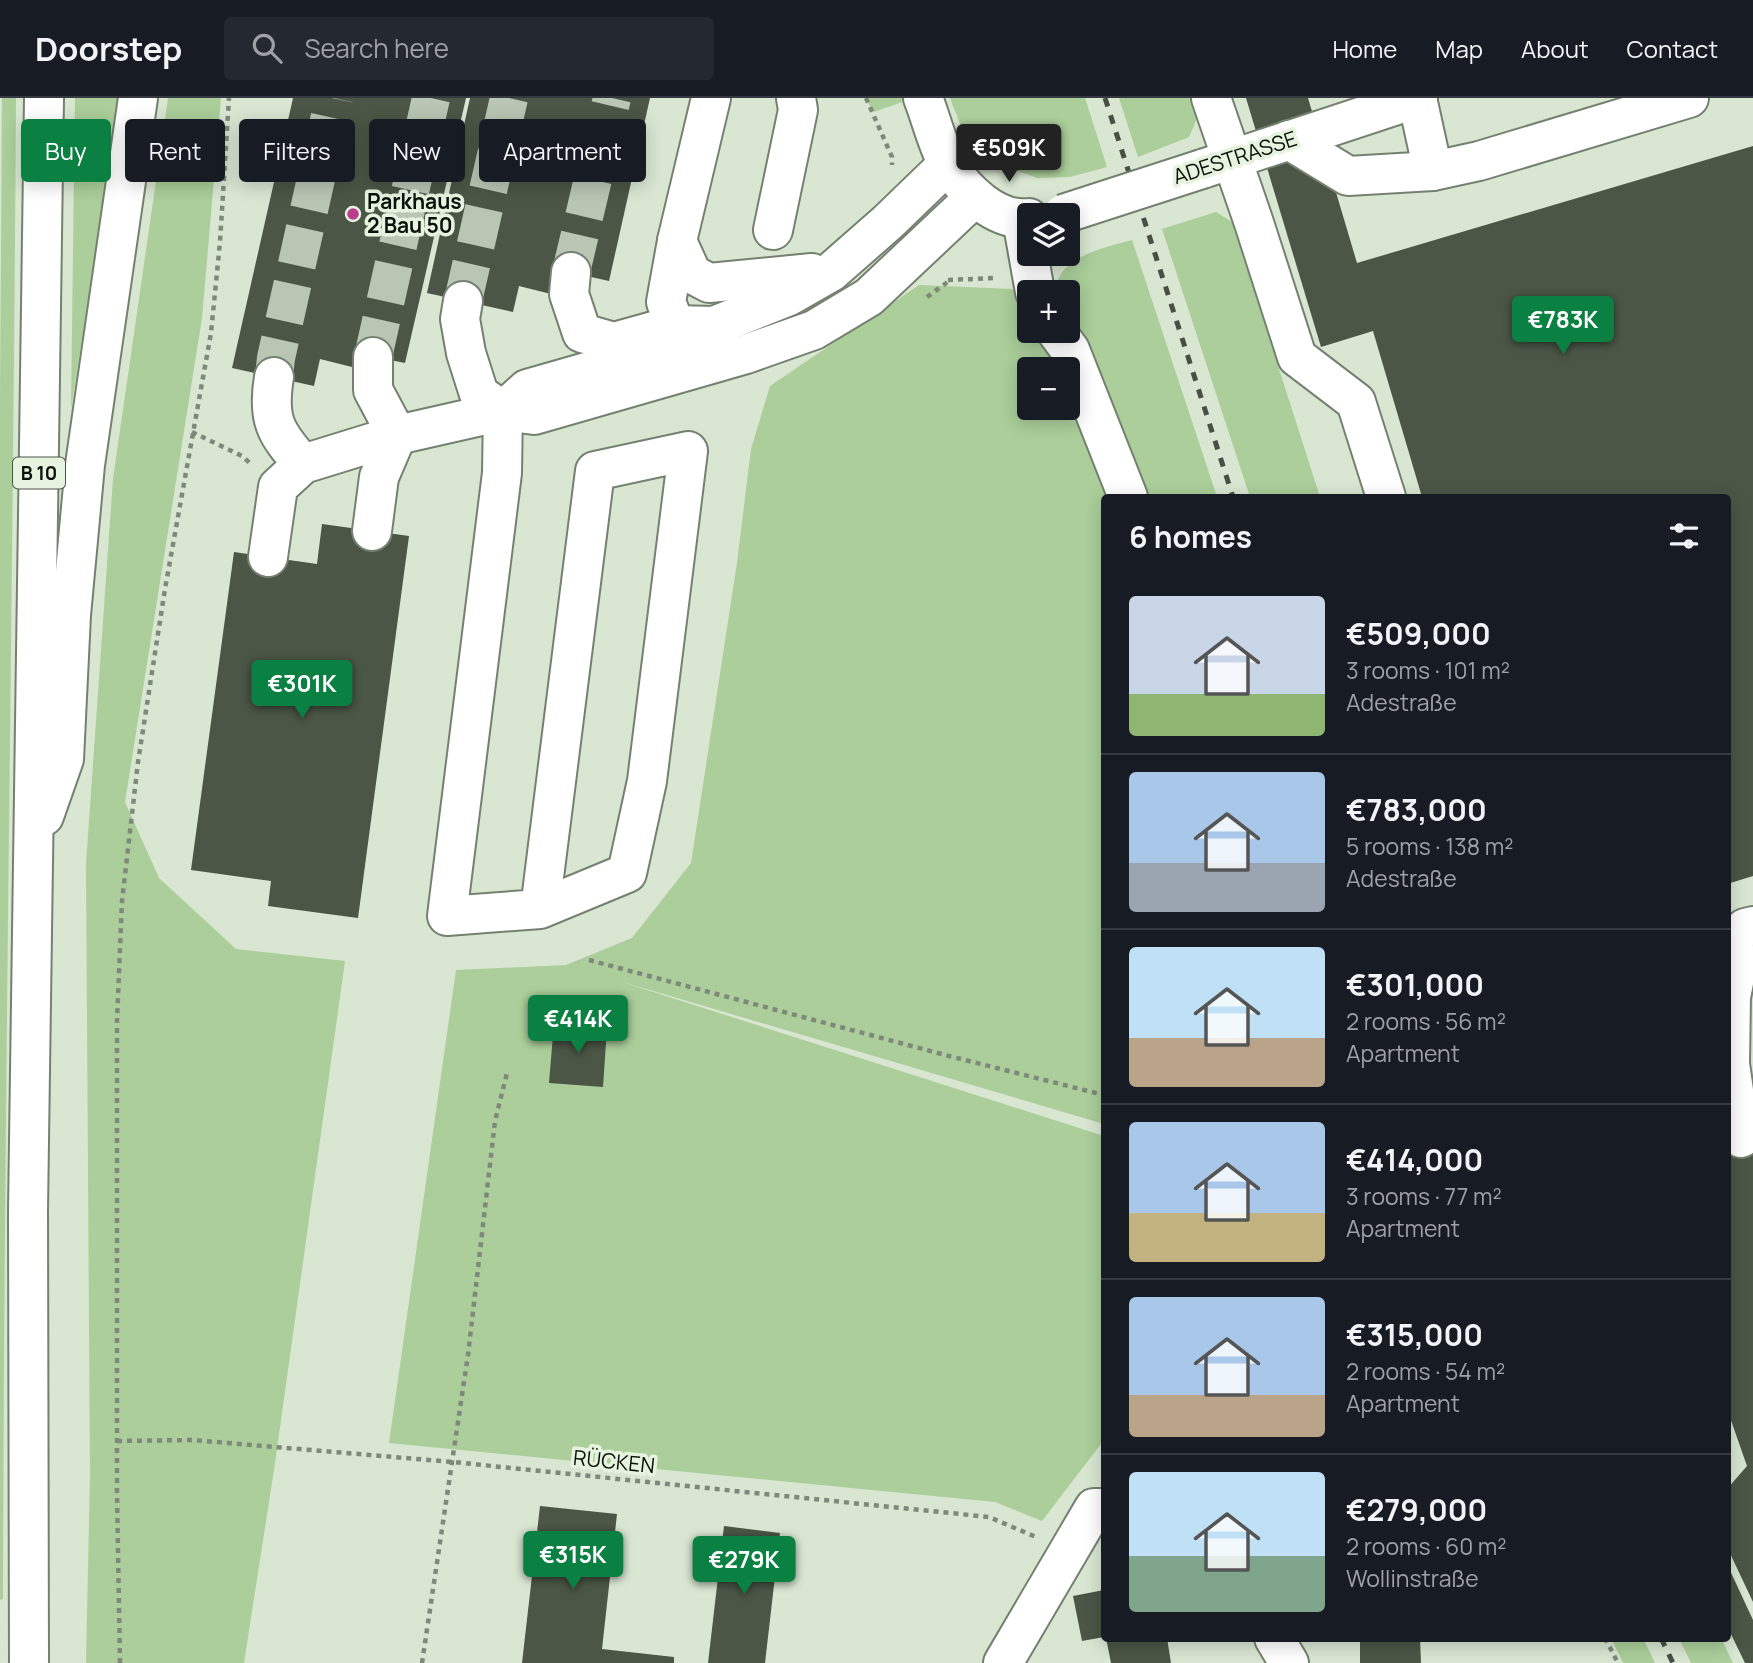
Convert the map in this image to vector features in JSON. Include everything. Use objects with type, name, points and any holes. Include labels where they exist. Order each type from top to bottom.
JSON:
[{"type":"main road","name":"B 10","points":[[30,1663],[28,1211],[44,98]]},
{"type":"main road","points":[[33,848],[64,759],[71,615],[85,465],[138,98]]},
{"type":"main road","points":[[698,339],[666,302],[677,242],[711,98]]},
{"type":"main road","points":[[773,230],[798,110],[796,98]]},
{"type":"main road","points":[[923,98],[948,164],[975,197],[996,212],[1017,214]]},
{"type":"main road","points":[[1211,98],[1217,164],[1254,223],[1297,358],[1356,402],[1384,494]]},
{"type":"main road","points":[[1418,98],[1433,171]]},
{"type":"main road","name":"ADESTRASSE","points":[[1080,204],[1217,164],[1418,98]]},
{"type":"main road","points":[[1289,140],[1348,176],[1433,171],[1479,161],[1689,98]]},
{"type":"main road","points":[[268,557],[278,487],[303,464],[397,435],[503,411],[534,415],[698,339],[789,296],[831,272],[948,164]]},
{"type":"main road","points":[[571,272],[569,294],[582,333],[614,342],[814,330],[869,297],[975,197]]},
{"type":"main road","points":[[677,242],[692,274],[709,283],[831,272]]},
{"type":"main road","points":[[463,301],[460,319],[466,353],[479,394],[503,411]]},
{"type":"main road","points":[[1065,343],[1070,350],[1127,494]]},
{"type":"main road","points":[[373,357],[373,390],[397,435]]},
{"type":"main road","points":[[274,377],[270,403],[281,439],[303,464]]},
{"type":"main road","points":[[503,411],[502,474],[447,916],[540,909],[627,873],[647,781],[688,451],[595,471],[540,909]]},
{"type":"main road","points":[[372,531],[379,477],[397,435]]},
{"type":"main road","points":[[1731,997],[1745,928],[1753,926]]},
{"type":"main road","points":[[1731,1076],[1741,1138]]},
{"type":"main road","points":[[1003,1663],[1099,1508]]},
{"type":"main road","points":[[1276,1642],[1289,1663]]},
{"type":"path","points":[[120,1663],[117,1021],[122,901],[138,762],[165,589],[211,333],[229,98]]},
{"type":"path","points":[[589,960],[1101,1094]]},
{"type":"path","points":[[422,1663],[453,1462],[495,1121],[507,1073]]},
{"type":"path","name":"RÜCKEN","points":[[117,1441],[192,1440],[453,1462],[989,1517],[1041,1539]]},
{"type":"path","points":[[1607,1642],[1618,1663]]},
{"type":"green space","points":[[2,98],[16,98],[3,1599],[0,1600],[0,402]]},
{"type":"green space","points":[[75,98],[120,98],[111,155],[111,119],[75,119]]},
{"type":"green space","points":[[168,98],[221,98],[219,119],[165,119]]},
{"type":"green space","points":[[865,98],[903,98],[905,101],[874,112]]},
{"type":"green space","points":[[950,98],[1085,98],[1107,167],[1070,177],[1037,178],[997,163],[962,129]]},
{"type":"green space","points":[[1119,98],[1199,98],[1199,108],[1189,137],[1138,157]]},
{"type":"green space","points":[[74,182],[107,182],[71,409]]},
{"type":"green space","points":[[156,182],[214,182],[202,318],[125,802],[159,878],[236,949],[345,961],[275,1463],[244,1663],[86,1663],[90,1476],[86,864],[113,479]]},
{"type":"green space","points":[[1216,212],[1232,222],[1319,494],[1249,494],[1162,229]]},
{"type":"green space","points":[[1132,240],[1216,494],[1143,494],[1078,343],[1080,343],[1080,280],[1058,280],[1068,266],[1080,266],[1080,258]]},
{"type":"green space","points":[[919,285],[1012,289],[1017,295],[1017,343],[1057,343],[1066,354],[1067,357],[1017,357],[1017,420],[1080,420],[1080,391],[1119,494],[1101,494],[1101,1123],[616,980],[1101,1135],[1101,1444],[1042,1521],[995,1502],[389,1443],[456,970],[566,965],[632,938],[691,863],[737,563],[751,449],[770,386]]},
{"type":"green space","points":[[1613,1642],[1645,1642],[1655,1663],[1623,1663]]},
{"type":"green space","points":[[1681,1642],[1723,1642],[1733,1663],[1691,1663]]},
{"type":"building","name":"Parkhaus 2 Bau 50","points":[[293,98],[466,98],[461,119],[369,119],[369,182],[447,182],[405,363],[356,353],[352,367],[320,359],[314,386],[232,368],[274,182],[355,182],[355,119],[288,119]]},
{"type":"building","points":[[470,98],[650,98],[645,119],[479,119],[479,182],[631,182],[609,281],[560,270],[555,295],[519,286],[513,312],[427,293],[451,182],[465,182],[465,121]]},
{"type":"building","points":[[1246,98],[1308,98],[1357,263],[1753,146],[1753,876],[1731,883],[1731,494],[1421,494],[1373,331],[1321,347]]},
{"type":"building","points":[[322,524],[409,536],[358,918],[268,906],[271,881],[191,870],[234,552],[317,564]]},
{"type":"building","points":[[554,1023],[607,1028],[603,1087],[549,1083]]},
{"type":"building","points":[[1731,1147],[1753,1147],[1753,1602],[1731,1555],[1731,1484],[1747,1466],[1731,1420]]},
{"type":"building","points":[[540,1506],[617,1514],[602,1649],[674,1657],[674,1663],[522,1663]]},
{"type":"building","points":[[724,1526],[780,1533],[765,1663],[708,1663]]},
{"type":"building","points":[[1731,1573],[1753,1620],[1753,1663],[1745,1663],[1731,1634]]},
{"type":"building","points":[[1101,1591],[1101,1638],[1082,1641],[1073,1596]]},
{"type":"building","points":[[1107,1642],[1168,1642],[1171,1663],[1111,1663]]},
{"type":"building","points":[[1360,1642],[1420,1642],[1421,1663],[1360,1663]]},
{"type":"tunnel","points":[[274,377],[334,98]]},
{"type":"tunnel","points":[[373,357],[431,98]]},
{"type":"tunnel","points":[[463,301],[509,98]]},
{"type":"tunnel","points":[[571,272],[612,98]]},
{"type":"railway","points":[[1105,98],[1232,494]]},
{"type":"railway","points":[[1663,1642],[1673,1663]]},
{"type":"place","name":"Parkhaus 2 Bau 50","points":[[353,214]]}]
